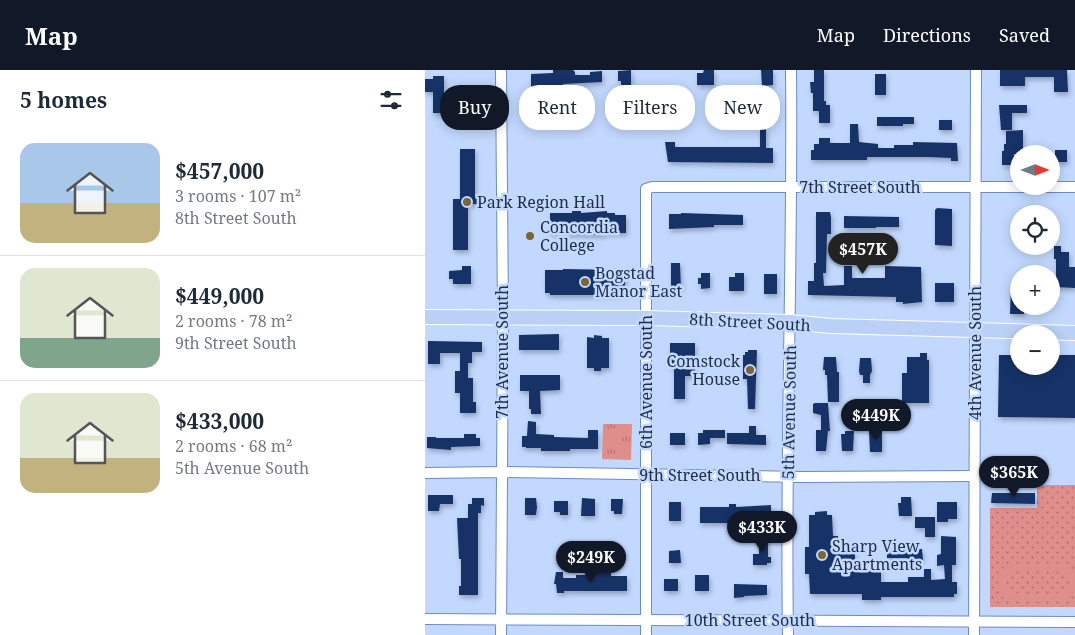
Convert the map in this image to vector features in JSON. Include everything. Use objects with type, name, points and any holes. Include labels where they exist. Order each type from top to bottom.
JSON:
[{"type":"main road","name":"8th Street South","points":[[425,317],[646,318],[790,322],[831,326],[1075,333]]},
{"type":"street","name":"7th Avenue South","points":[[501,70],[503,317],[501,635]]},
{"type":"street","name":"5th Avenue South","points":[[788,635],[792,188],[791,70]]},
{"type":"street","name":"4th Avenue South","points":[[974,635],[976,70]]},
{"type":"street","name":"7th Street South","points":[[646,189],[652,187],[1075,187]]},
{"type":"street","name":"6th Avenue South","points":[[646,189],[646,635]]},
{"type":"street","name":"9th Street South","points":[[425,473],[788,475],[802,477],[975,476]]},
{"type":"street","name":"10th Street South","points":[[425,619],[1075,622]]},
{"type":"green space","points":[[603,424],[632,424],[631,460],[602,459]]},
{"type":"green space","points":[[1037,485],[1075,485],[1075,607],[990,607],[990,508],[1037,508]]},
{"type":"green space","points":[[1015,566],[1068,567],[1075,574],[1075,591],[1068,598],[1062,599],[1015,599],[1004,594],[998,582],[1003,570]],"holes":[[[1015,571],[1066,572],[1071,578],[1071,586],[1069,591],[1063,593],[1011,593],[1004,582],[1008,574]]]},
{"type":"building","points":[[553,70],[573,70],[575,75],[590,75],[590,72],[602,71],[602,82],[531,85],[531,74],[553,73]]},
{"type":"building","points":[[631,70],[631,85],[621,85],[621,81],[618,81],[618,71]]},
{"type":"building","points":[[704,70],[714,70],[714,85],[697,85],[697,73],[703,73]]},
{"type":"building","points":[[761,70],[773,70],[773,85],[762,85]]},
{"type":"building","points":[[814,70],[824,70],[824,101],[826,101],[826,105],[830,105],[830,123],[819,123],[819,111],[813,111],[813,93],[811,93],[810,82],[814,82]]},
{"type":"building","points":[[1000,70],[1067,70],[1068,92],[1054,92],[1054,77],[1025,77],[1025,86],[1000,86]]},
{"type":"building","points":[[875,74],[886,74],[886,95],[875,95]]},
{"type":"building","points":[[433,76],[444,76],[444,85],[440,85],[440,113],[433,113],[433,92],[425,92],[425,79],[433,79]]},
{"type":"building","points":[[999,105],[1027,105],[1027,113],[1012,113],[1012,130],[1001,130]]},
{"type":"building","points":[[877,117],[914,117],[914,124],[877,126]]},
{"type":"building","points":[[939,120],[952,120],[952,130],[939,130]]},
{"type":"building","points":[[850,124],[858,124],[859,142],[878,144],[878,148],[894,148],[894,145],[913,145],[913,142],[957,143],[958,161],[951,161],[951,158],[928,157],[867,157],[867,160],[811,160],[811,150],[814,150],[814,144],[819,144],[819,138],[830,138],[830,143],[850,143]]},
{"type":"building","points":[[760,130],[766,130],[766,148],[773,148],[773,163],[668,162],[665,142],[675,142],[675,147],[760,147]]},
{"type":"building","points":[[1023,130],[1023,145],[1010,145],[1010,165],[1002,165],[1002,151],[1004,151],[1004,144],[1006,144],[1006,131]]},
{"type":"building","name":"Park Region Hall","points":[[460,149],[475,149],[475,196],[480,196],[480,204],[468,204],[468,250],[453,250],[453,199],[460,199]]},
{"type":"building","points":[[1060,150],[1067,150],[1067,162],[1060,162]]},
{"type":"building","points":[[937,208],[952,209],[952,246],[935,245],[935,210]]},
{"type":"building","points":[[572,211],[581,211],[581,213],[607,211],[607,213],[615,213],[615,215],[626,215],[626,233],[604,233],[604,235],[550,233],[550,213],[572,213]]},
{"type":"building","points":[[816,212],[830,212],[831,217],[831,234],[827,234],[826,273],[823,273],[824,286],[844,285],[844,266],[852,266],[852,278],[885,278],[885,266],[921,267],[922,302],[903,304],[903,302],[896,302],[896,297],[808,295],[808,281],[814,281],[814,263],[816,263]]},
{"type":"building","points":[[669,214],[743,215],[743,225],[714,225],[714,227],[669,229]]},
{"type":"building","points":[[844,216],[899,217],[899,227],[844,228]]},
{"type":"building","points":[[1060,246],[1061,252],[1069,252],[1069,267],[1075,267],[1075,288],[1060,287],[1060,265],[1056,265],[1056,259],[1054,259],[1054,255],[1060,255]]},
{"type":"building","points":[[671,263],[680,263],[681,290],[671,290]]},
{"type":"building","points":[[462,266],[471,266],[471,284],[453,284],[453,279],[449,279],[449,271],[462,270]]},
{"type":"building","name":"Bogstad Manor East","points":[[545,270],[625,270],[625,293],[620,293],[620,295],[550,295],[550,293],[545,293]]},
{"type":"building","points":[[701,273],[710,273],[710,288],[701,289],[701,284],[698,284],[698,278],[701,278]]},
{"type":"building","points":[[735,273],[744,273],[744,291],[729,291],[729,277],[735,277]]},
{"type":"building","points":[[764,274],[777,274],[777,294],[764,294]]},
{"type":"building","points":[[935,283],[954,283],[954,302],[935,302]]},
{"type":"building","points":[[559,334],[559,350],[519,350],[519,335]]},
{"type":"building","points":[[594,335],[609,338],[609,368],[601,368],[601,371],[587,368],[587,337],[594,338]]},
{"type":"building","points":[[428,341],[482,342],[482,352],[472,352],[472,363],[468,363],[468,378],[473,378],[473,402],[476,402],[476,413],[460,413],[460,393],[455,393],[455,371],[460,371],[460,353],[440,353],[440,364],[428,364]]},
{"type":"building","points":[[670,343],[695,343],[695,376],[685,376],[685,399],[674,399],[674,367],[670,367]]},
{"type":"building","name":"Comstock House","points":[[748,350],[757,350],[755,409],[748,409],[747,379],[743,379],[743,355]]},
{"type":"building","points":[[920,353],[927,353],[927,360],[929,360],[929,403],[902,403],[902,373],[907,373],[907,357],[920,357]]},
{"type":"building","points":[[999,355],[1010,355],[1010,375],[1060,375],[1060,355],[1075,355],[1075,418],[998,417]]},
{"type":"building","points":[[824,357],[836,357],[837,372],[839,372],[839,402],[828,402],[827,375],[825,375],[825,370],[823,370]]},
{"type":"building","points":[[860,358],[871,358],[872,371],[870,383],[863,383],[863,375],[860,375],[859,371]]},
{"type":"building","points":[[520,375],[560,375],[560,390],[540,391],[541,414],[531,414],[531,409],[529,409],[529,391],[520,391]]},
{"type":"building","points":[[828,403],[830,431],[828,431],[826,451],[816,451],[816,430],[821,430],[821,415],[813,413],[813,404]]},
{"type":"building","points":[[528,421],[536,422],[536,434],[554,435],[554,437],[588,438],[588,430],[598,430],[598,449],[541,451],[541,448],[522,447],[522,436],[527,436]]},
{"type":"building","points":[[749,426],[756,426],[756,435],[766,435],[766,445],[727,444],[727,433],[749,433]]},
{"type":"building","points":[[703,430],[725,430],[725,438],[710,438],[710,444],[698,445],[698,433],[703,433]]},
{"type":"building","points":[[845,431],[854,431],[853,451],[842,451],[841,434],[845,434]]},
{"type":"building","points":[[869,431],[882,431],[882,452],[870,452]]},
{"type":"building","points":[[670,433],[685,433],[685,445],[670,445]]},
{"type":"building","points":[[464,434],[476,434],[476,438],[480,438],[480,446],[451,447],[451,450],[427,448],[427,437],[464,438]]},
{"type":"building","points":[[992,493],[1035,493],[1035,504],[991,503]]},
{"type":"building","points":[[428,495],[453,495],[453,504],[440,504],[439,511],[428,511]]},
{"type":"building","points":[[901,497],[911,497],[912,516],[899,516],[898,503],[901,503]]},
{"type":"building","points":[[472,498],[484,498],[484,506],[481,505],[481,513],[478,513],[478,595],[459,595],[461,559],[459,559],[457,518],[468,518],[468,504],[472,504]]},
{"type":"building","points":[[525,498],[536,498],[536,515],[525,515]]},
{"type":"building","points":[[582,498],[595,499],[595,516],[581,516]]},
{"type":"building","points":[[611,499],[623,499],[622,514],[614,514],[614,511],[611,511]]},
{"type":"building","points":[[554,501],[568,501],[568,515],[560,515],[560,512],[554,512]]},
{"type":"building","points":[[669,502],[681,502],[681,521],[669,521]]},
{"type":"building","points":[[937,502],[957,502],[957,519],[948,519],[948,522],[937,522]]},
{"type":"building","points":[[729,504],[736,504],[736,507],[771,505],[771,516],[756,516],[756,535],[748,535],[748,519],[732,519],[732,523],[700,523],[700,507],[729,507]]},
{"type":"building","points":[[827,511],[827,515],[832,515],[833,536],[838,536],[838,552],[855,552],[855,569],[881,569],[881,582],[908,582],[908,577],[924,577],[924,569],[931,569],[931,580],[945,579],[944,565],[937,566],[937,555],[941,554],[941,536],[956,537],[956,565],[952,565],[952,582],[957,582],[957,594],[954,594],[954,597],[881,597],[881,600],[862,600],[862,594],[810,594],[809,574],[805,574],[805,547],[809,547],[809,515],[815,515],[815,512]]},
{"type":"building","points":[[915,517],[935,517],[935,537],[925,537],[925,528],[915,528]]},
{"type":"building","points":[[759,536],[768,536],[768,557],[771,557],[771,563],[767,563],[767,565],[753,565],[753,554],[759,554]]},
{"type":"building","points":[[887,549],[922,549],[923,560],[887,558]]},
{"type":"building","points":[[680,550],[681,563],[669,563],[669,551]]},
{"type":"building","points":[[556,572],[563,572],[563,578],[576,578],[576,575],[593,575],[593,572],[611,573],[611,576],[627,576],[627,591],[564,591],[564,593],[557,593],[556,584],[554,584]]},
{"type":"building","points":[[695,575],[709,575],[709,591],[695,591]]},
{"type":"building","points":[[664,579],[678,579],[678,591],[664,591]]},
{"type":"building","points":[[734,584],[767,585],[767,595],[734,598]]},
{"type":"place","name":"Park Region Hall","points":[[467,202]]},
{"type":"place","name":"Concordia College","points":[[530,236]]},
{"type":"place","name":"Bogstad Manor East","points":[[585,282]]},
{"type":"place","name":"Comstock House","points":[[750,370]]},
{"type":"place","name":"Sharp View Apartments","points":[[822,555]]}]
